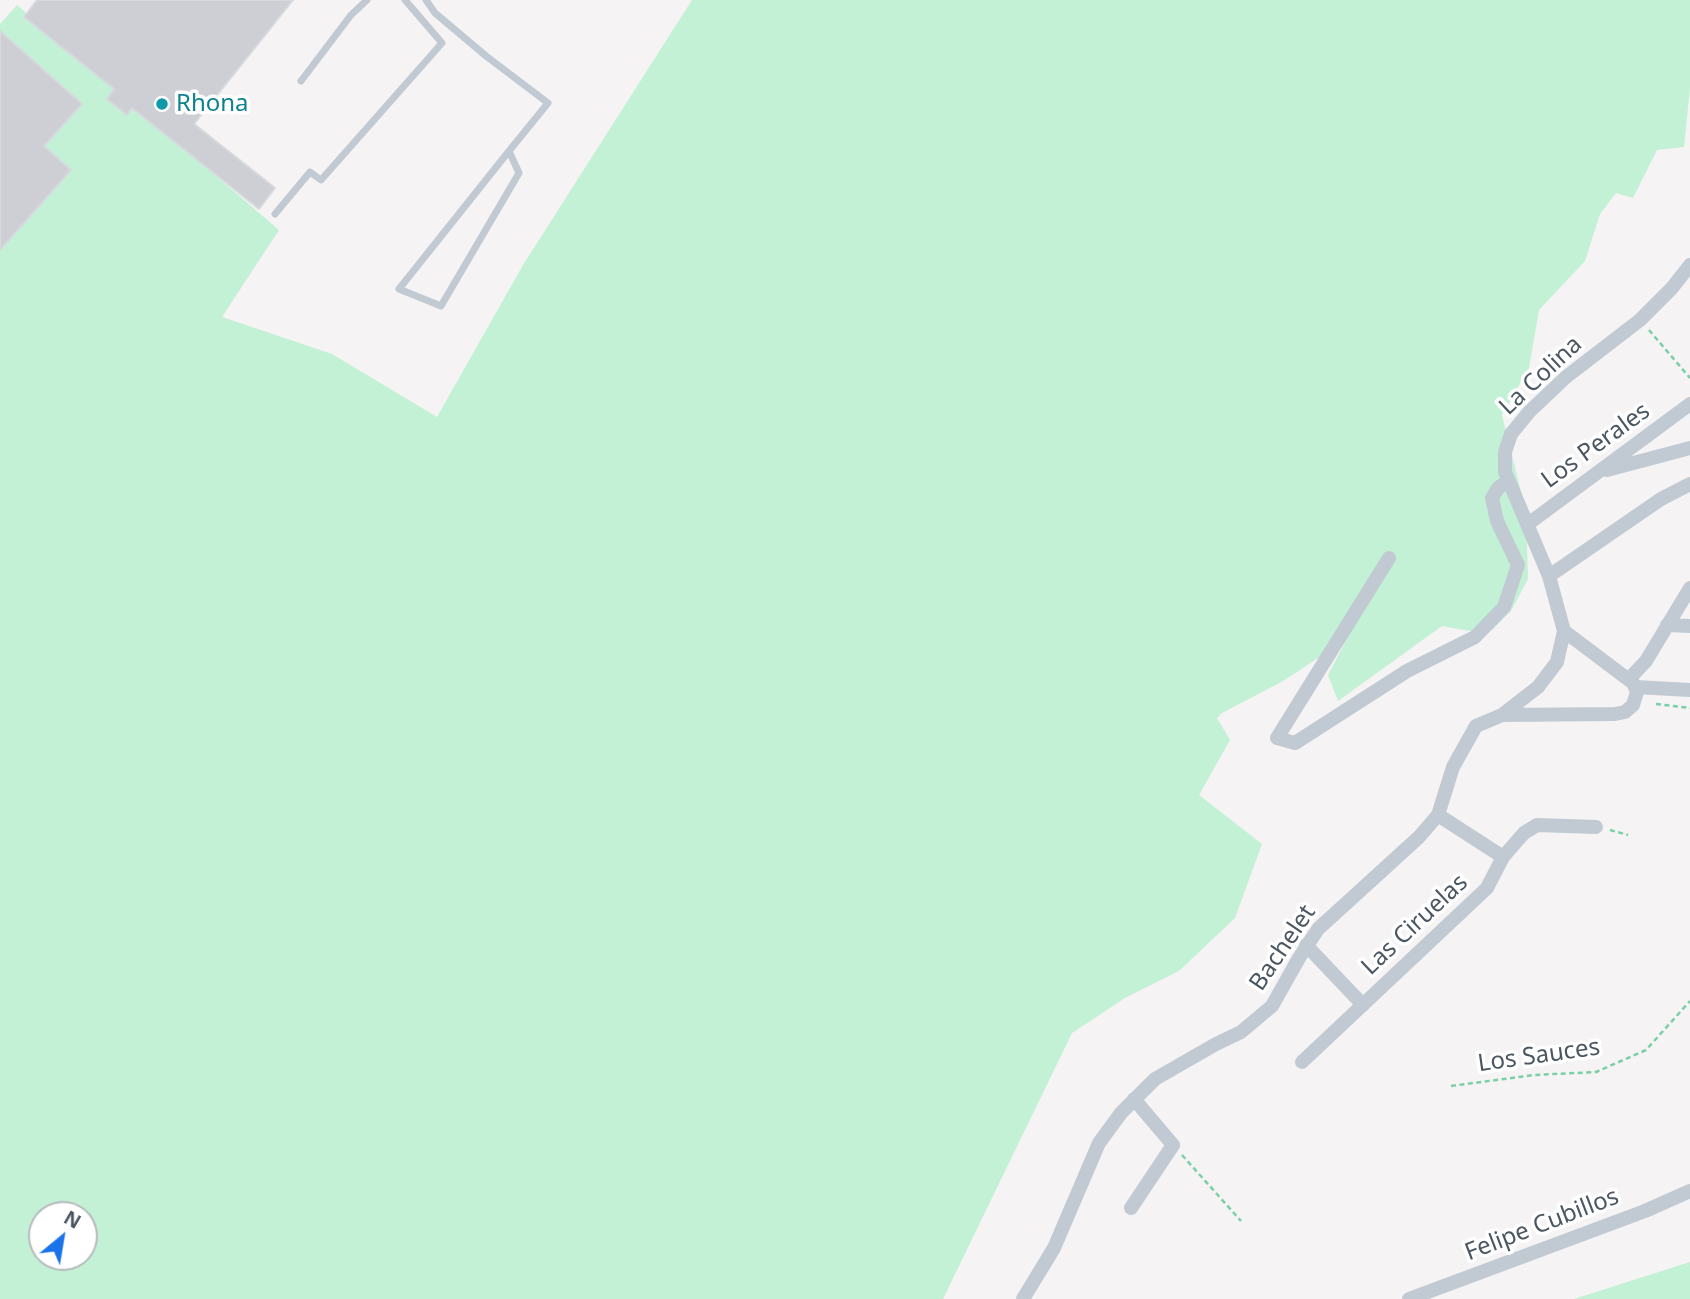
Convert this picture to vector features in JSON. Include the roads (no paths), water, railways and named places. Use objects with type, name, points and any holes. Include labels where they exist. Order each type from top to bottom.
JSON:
[{"type":"street","name":"La Colina","points":[[1564,631],[1549,576],[1508,481],[1505,452],[1516,426],[1566,377],[1640,320],[1672,288],[1690,265]]},
{"type":"street","name":"Los Perales","points":[[1528,524],[1690,404]]},
{"type":"street","points":[[1600,472],[1690,448]]},
{"type":"street","points":[[1389,558],[1277,738],[1295,743],[1407,671],[1475,637],[1504,607],[1518,565],[1497,521],[1492,498],[1498,488],[1508,481]]},
{"type":"street","points":[[1549,576],[1661,499],[1690,484]]},
{"type":"street","points":[[1633,689],[1646,661],[1690,589]]},
{"type":"street","points":[[1667,625],[1690,626]]},
{"type":"street","points":[[1564,631],[1633,689],[1690,690]]},
{"type":"street","name":"Bachelet","points":[[1023,1299],[1054,1248],[1099,1143],[1134,1099],[1155,1079],[1241,1032],[1263,1016],[1279,996],[1306,945],[1332,914],[1419,837],[1438,815],[1453,767],[1476,726],[1502,715],[1538,687],[1557,662],[1564,631]]},
{"type":"street","name":"Bachelet","points":[[1502,715],[1620,713],[1630,709],[1633,689]]},
{"type":"street","points":[[1438,815],[1503,857]]},
{"type":"street","name":"Las Ciruelas","points":[[1302,1062],[1488,888],[1503,857],[1524,832],[1537,825],[1596,827]]},
{"type":"street","name":"Las Ciruelas","points":[[1306,945],[1363,1005]]},
{"type":"street","points":[[1131,1208],[1172,1145],[1134,1099]]},
{"type":"street","name":"Felipe Cubillos","points":[[1409,1299],[1645,1211],[1690,1191]]},
{"type":"lane","points":[[301,81],[351,15],[367,0]]},
{"type":"lane","points":[[275,214],[310,172],[321,180],[442,43],[405,0]]},
{"type":"lane","points":[[426,0],[435,13],[455,30],[548,103],[509,151],[399,289],[441,306],[519,173],[509,151]]},
{"type":"place","name":"Rhona","points":[[162,104]]}]
